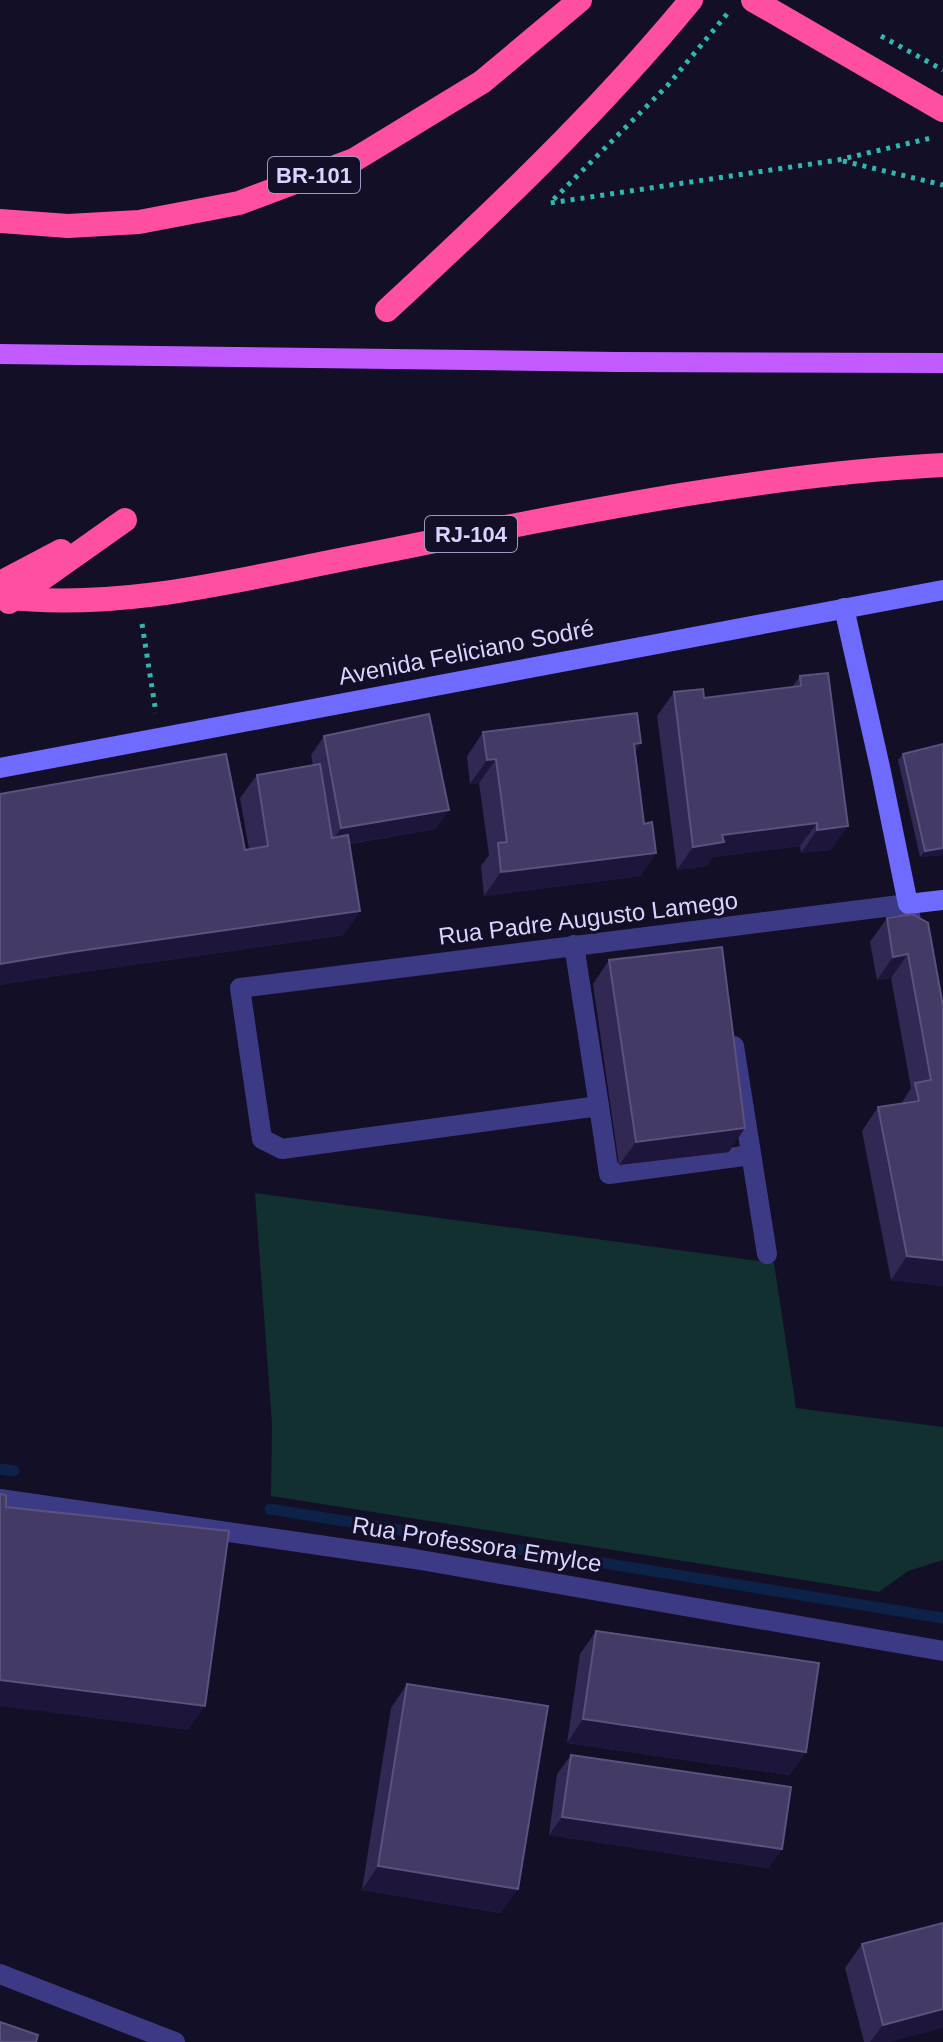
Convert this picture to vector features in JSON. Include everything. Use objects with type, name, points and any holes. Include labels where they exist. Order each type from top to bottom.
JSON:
[{"type":"highway","name":"BR-101","points":[[0,221],[68,226],[139,222],[239,203],[354,160],[482,82],[580,0]]},
{"type":"highway","points":[[387,310],[558,147],[691,0]]},
{"type":"highway","points":[[753,0],[943,110]]},
{"type":"highway","name":"RJ-104","points":[[0,597],[44,602],[153,596],[711,491],[880,468],[943,465]]},
{"type":"highway","points":[[0,583],[125,520],[72,560],[0,607]]},
{"type":"main road","points":[[0,354],[943,363]]},
{"type":"main road","name":"Avenida Feliciano Sodré","points":[[0,768],[943,590]]},
{"type":"main road","points":[[844,608],[908,904]]},
{"type":"main road","name":"Rua Padre Augusto Lamego","points":[[908,904],[943,900]]},
{"type":"street","points":[[908,904],[914,934]]},
{"type":"street","name":"Rua Padre Augusto Lamego","points":[[599,1106],[282,1149],[262,1139],[240,988],[574,945],[717,935],[908,904]]},
{"type":"street","points":[[574,945],[609,1174],[751,1155]]},
{"type":"street","points":[[732,1034],[767,1254]]},
{"type":"street","name":"Rua Professora Emylce","points":[[0,1499],[415,1559],[943,1651]]},
{"type":"street","points":[[0,1974],[175,2042]]},
{"type":"path","points":[[729,12],[668,85],[550,203],[838,160],[934,136]]},
{"type":"path","points":[[838,160],[943,185]]},
{"type":"green space","points":[[255,1193],[774,1263],[796,1408],[943,1427],[943,1560],[908,1571],[879,1592],[271,1496],[272,1424]]},
{"type":"building","points":[[828,673],[848,826],[817,830],[817,823],[722,835],[724,842],[693,847],[674,692],[703,689],[704,698],[801,686],[800,676]]},
{"type":"building","points":[[637,713],[641,743],[634,744],[644,824],[652,822],[656,853],[501,872],[498,843],[507,842],[496,759],[487,760],[483,732]]},
{"type":"building","points":[[429,714],[449,810],[341,828],[324,736]]},
{"type":"building","points":[[943,744],[943,848],[925,851],[903,754]]},
{"type":"building","points":[[226,754],[245,850],[268,846],[257,775],[320,764],[332,838],[348,835],[360,911],[0,964],[0,794]]},
{"type":"building","points":[[912,914],[928,923],[943,1006],[943,1260],[907,1256],[878,1107],[919,1101],[915,1083],[931,1080],[908,954],[893,957],[887,918]]},
{"type":"building","points":[[722,947],[745,1128],[636,1142],[609,960]]},
{"type":"building","points":[[0,1494],[6,1495],[6,1507],[229,1531],[205,1706],[0,1680]]},
{"type":"building","points":[[596,1631],[819,1663],[806,1752],[583,1719]]},
{"type":"building","points":[[407,1684],[548,1706],[518,1889],[378,1866]]},
{"type":"building","points":[[571,1755],[791,1787],[782,1849],[562,1817]]},
{"type":"building","points":[[943,1923],[943,2009],[883,2025],[862,1944]]},
{"type":"building","points":[[0,2022],[38,2035],[36,2042],[0,2042]]},
{"type":"waterway","points":[[0,1469],[14,1471]]},
{"type":"waterway","points":[[270,1509],[943,1618]]}]
